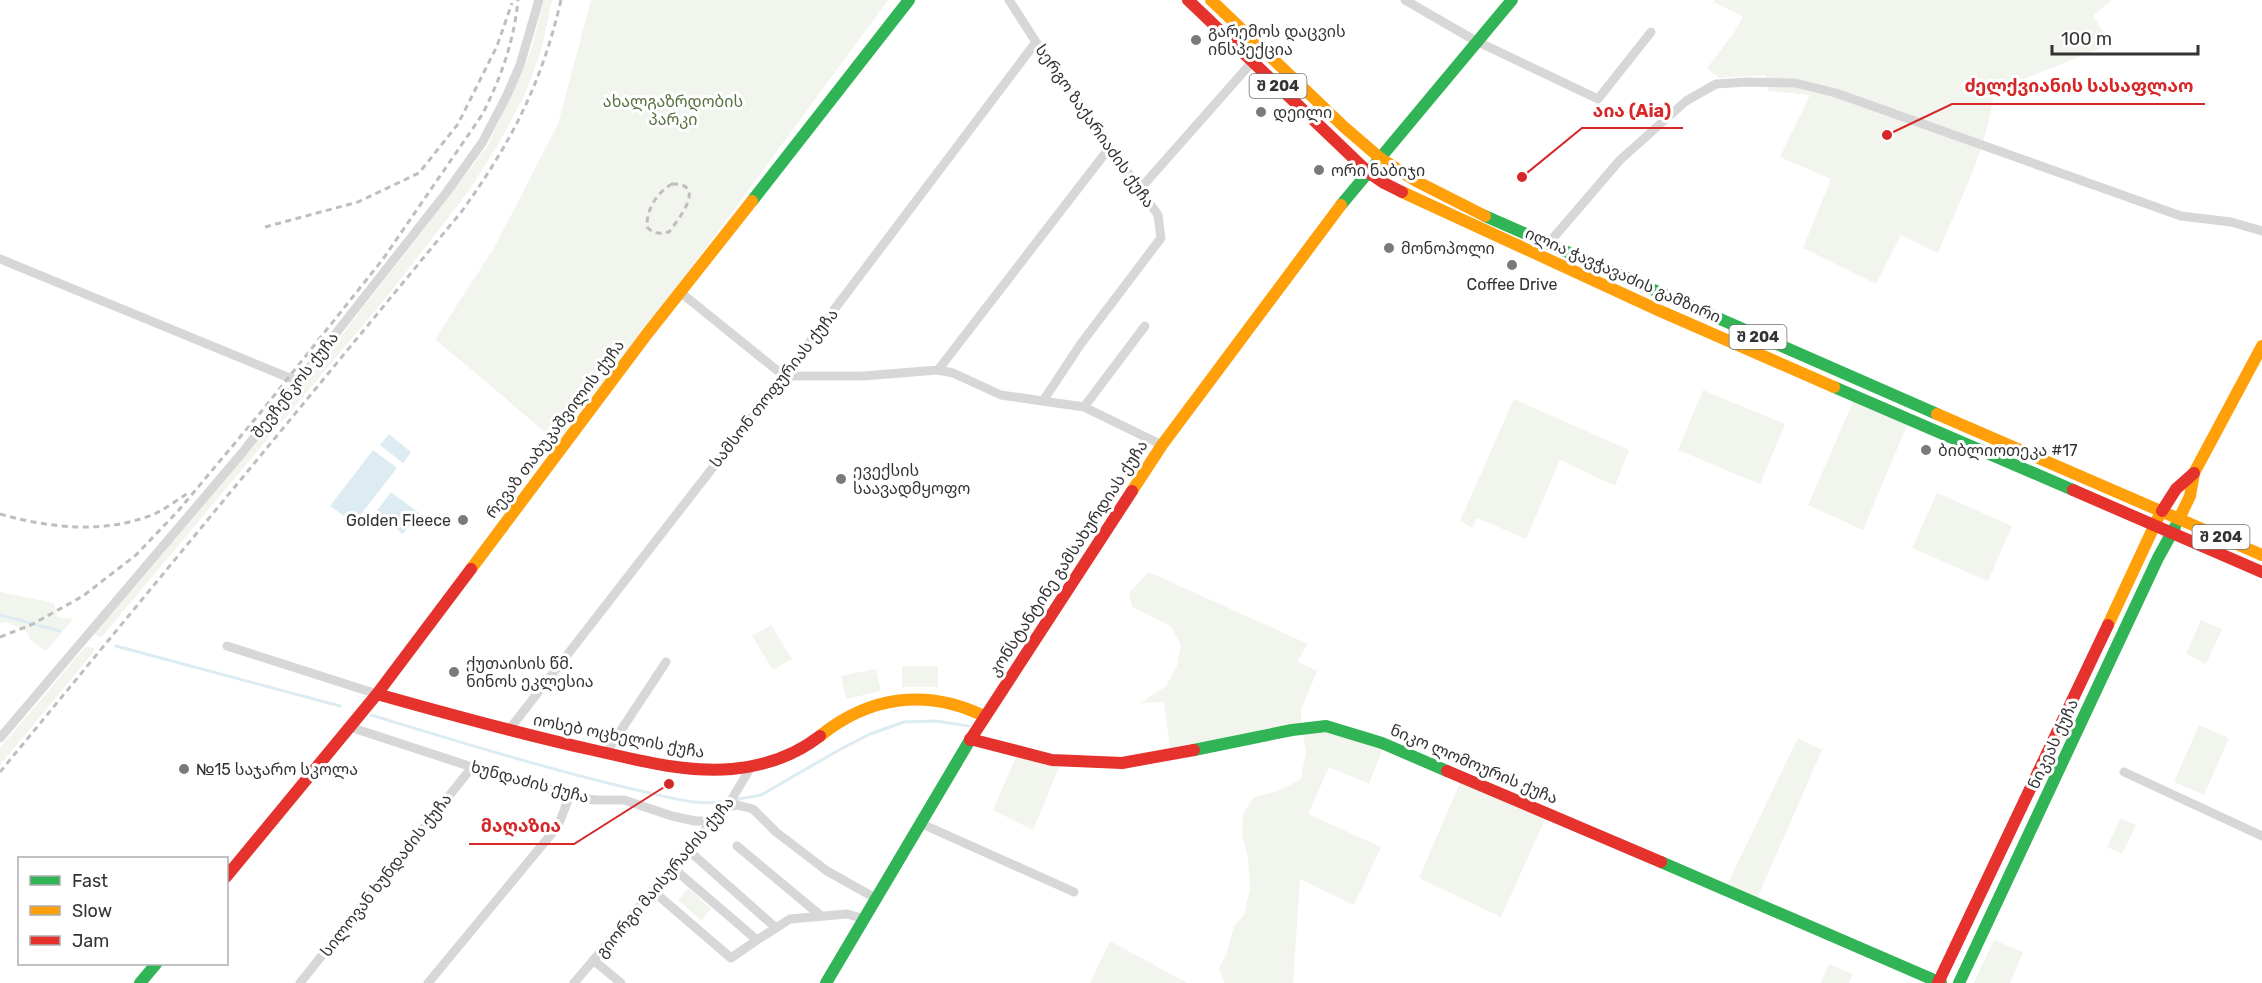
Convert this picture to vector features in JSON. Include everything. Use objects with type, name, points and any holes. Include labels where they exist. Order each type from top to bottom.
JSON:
[{"type":"main road","name":"რევაზ თაბუკაშვილის ქუჩა","points":[[228,875],[377,694],[680,292],[909,0]]},
{"type":"main road","name":"ილია ჭავჭავაძის გამზირი","points":[[1188,0],[1368,172],[1389,186],[1543,258],[2262,572]]},
{"type":"main road","name":"ილია ჭავჭავაძის გამზირი","points":[[1211,0],[1343,126],[1380,158],[1416,181],[1548,244],[2262,555]]},
{"type":"main road","name":"კონსტანტინე გამსახურდიას ქუჩა","points":[[826,983],[984,716],[1162,445],[1339,207],[1512,0]]},
{"type":"main road","points":[[2194,473],[2262,346]]},
{"type":"main road","name":"ნიკეას ქუჩა","points":[[1939,983],[2155,525],[2176,489],[2194,473]]},
{"type":"main road","name":"ნიკეას ქუჩა","points":[[1959,983],[2190,496],[2194,473]]},
{"type":"main road","name":"იოსებ ოცხელის ქუჩა","points":[[377,694],[508,731],[673,767],[712,771],[751,767],[794,754],[841,720],[865,709],[891,702],[920,697],[945,700],[966,705],[984,716]]},
{"type":"main road","name":"ნიკო ლომოურის ქუჩა","points":[[970,739],[1053,760],[1122,763],[1292,730],[1326,726],[1382,743],[1939,983]]},
{"type":"main road","points":[[140,983],[154,965]]},
{"type":"street","name":"შევჩენკოს ქუჩა","points":[[0,738],[242,453],[446,193],[482,143],[520,65],[539,0]]},
{"type":"street","name":"სერგო ზაქარიაძის ქუჩა","points":[[1009,0],[1158,215],[1161,238],[1080,345],[1043,401]]},
{"type":"street","points":[[1405,0],[1476,41],[1598,99],[1651,32]]},
{"type":"street","name":"სამსონ თოფურიას ქუჩა","points":[[508,731],[784,376],[1036,42]]},
{"type":"street","points":[[1140,189],[1253,62]]},
{"type":"street","points":[[1548,244],[1620,160],[1686,101],[1716,84],[1747,82],[1795,83],[1836,93],[2181,216],[2231,222],[2262,231]]},
{"type":"street","points":[[938,370],[1110,147]]},
{"type":"street","points":[[0,259],[297,381]]},
{"type":"street","points":[[680,292],[784,376],[862,376],[938,370],[953,373],[1001,395],[1084,407],[1162,445]]},
{"type":"street","points":[[1084,407],[1144,326]]},
{"type":"street","points":[[227,646],[377,694]]},
{"type":"street","points":[[606,753],[666,662]]},
{"type":"street","name":"ხუნდაძის ქუჩა","points":[[350,727],[570,795],[594,800],[624,800],[672,816],[694,821],[712,821]]},
{"type":"street","name":"სილოვან ხუნდაძის ქუჩა","points":[[300,983],[472,766]]},
{"type":"street","name":"გიორგი მაისურაძის ქუჩა","points":[[574,983],[712,821],[727,807],[751,767]]},
{"type":"street","points":[[2124,772],[2262,836]]},
{"type":"street","points":[[428,983],[558,826],[570,795]]},
{"type":"street","points":[[727,807],[737,805],[753,809],[776,832],[827,871],[877,899]]},
{"type":"street","points":[[922,824],[1074,892]]},
{"type":"street","points":[[737,846],[820,915]]},
{"type":"street","points":[[688,850],[777,928]]},
{"type":"street","points":[[673,868],[757,940]]},
{"type":"street","points":[[653,891],[731,957],[790,919],[847,914],[865,919]]},
{"type":"street","points":[[593,960],[621,983]]},
{"type":"green space","points":[[544,0],[552,0],[542,48],[526,92],[498,145],[468,192],[389,294],[101,638],[94,634],[301,388],[487,147],[530,54]]},
{"type":"green space","name":"ახალგაზრდობის პარკი","points":[[591,0],[888,0],[677,287],[557,442],[435,339],[494,248],[558,124]]},
{"type":"green space","points":[[1715,0],[2112,0],[2093,16],[2111,44],[1994,91],[1991,112],[1979,153],[1938,253],[1901,235],[1876,284],[1803,248],[1831,179],[1780,157],[1810,95],[1768,91],[1765,75],[1719,78],[1707,68],[1743,17],[1714,2]]},
{"type":"green space","points":[[1703,390],[1785,424],[1760,484],[1678,450]]},
{"type":"green space","points":[[1514,399],[1629,450],[1615,486],[1560,460],[1526,539],[1477,518],[1472,528],[1460,521]]},
{"type":"green space","points":[[1854,400],[1908,423],[1863,530],[1808,505]]},
{"type":"green space","points":[[1937,493],[2012,526],[1988,581],[1912,548]]},
{"type":"green space","points":[[1149,572],[1308,644],[1297,661],[1317,671],[1301,710],[1301,725],[1170,749],[1164,702],[1140,703],[1166,686],[1177,666],[1181,645],[1171,626],[1132,607],[1129,593]]},
{"type":"green space","points":[[0,592],[54,603],[57,617],[73,619],[46,651],[31,641],[27,632],[7,622],[0,623]]},
{"type":"green space","points":[[2201,620],[2222,629],[2206,664],[2186,654]]},
{"type":"green space","points":[[771,625],[792,659],[773,670],[752,636]]},
{"type":"green space","points":[[86,646],[94,648],[93,653],[0,765],[0,748]]},
{"type":"green space","points":[[902,666],[938,666],[938,687],[902,687]]},
{"type":"green space","points":[[876,669],[881,691],[846,699],[841,676]]},
{"type":"green space","points":[[1301,725],[1385,743],[1369,784],[1329,767],[1308,814],[1381,847],[1354,905],[1300,879],[1293,983],[1225,983],[1219,969],[1227,953],[1234,926],[1244,915],[1250,889],[1248,857],[1242,835],[1243,814],[1254,797],[1279,791],[1301,779],[1306,751]]},
{"type":"green space","points":[[2199,725],[2229,738],[2204,795],[2174,782]]},
{"type":"green space","points":[[1798,738],[1822,750],[1755,903],[1725,889]]},
{"type":"green space","points":[[1019,750],[1063,758],[1033,830],[993,810]]},
{"type":"green space","points":[[1463,776],[1548,813],[1501,917],[1419,878]]},
{"type":"green space","points":[[2121,818],[2136,825],[2122,854],[2107,847]]},
{"type":"green space","points":[[688,888],[711,909],[701,920],[678,900]]},
{"type":"green space","points":[[1994,940],[2023,952],[2010,983],[1974,983]]},
{"type":"green space","points":[[1110,941],[1187,983],[1090,983]]},
{"type":"green space","points":[[1829,964],[1853,974],[1849,983],[1821,983]]},
{"type":"shaded area","points":[[389,434],[411,452],[403,463],[380,445]]},
{"type":"shaded area","points":[[373,450],[397,468],[354,523],[330,506]]},
{"type":"shaded area","points":[[391,492],[419,513],[403,534],[375,513]]},
{"type":"waterway","points":[[0,615],[60,631]]},
{"type":"waterway","points":[[116,646],[340,706]]},
{"type":"waterway","points":[[371,715],[607,783],[684,801],[706,803],[727,801]]},
{"type":"waterway","points":[[734,800],[761,795],[870,734],[904,722],[936,721],[969,726]]},
{"type":"railway","points":[[0,637],[31,625],[83,596],[136,555],[178,511],[261,412],[383,259],[482,115],[506,59],[518,0]]},
{"type":"railway","points":[[0,772],[462,211],[480,186],[523,111],[544,58],[561,0]]},
{"type":"railway","points":[[265,227],[358,202],[419,173],[458,124],[497,46],[512,3]]},
{"type":"railway","points":[[672,184],[683,185],[688,189],[687,203],[669,232],[654,232],[647,227],[648,214],[654,202],[672,184]]},
{"type":"railway","points":[[0,514],[38,523],[76,527],[114,525],[152,515],[188,493]]},
{"type":"traffic: fast","points":[[752,201],[909,0]]},
{"type":"traffic: fast","points":[[1341,205],[1512,0]]},
{"type":"traffic: fast","points":[[1485,216],[1937,414]]},
{"type":"traffic: fast","points":[[1834,387],[2073,490]]},
{"type":"traffic: fast","points":[[1959,983],[2158,558],[2175,527]]},
{"type":"traffic: fast","points":[[1194,750],[1292,730],[1326,726],[1382,743],[1447,771]]},
{"type":"traffic: fast","points":[[826,983],[970,740]]},
{"type":"traffic: fast","points":[[1661,862],[1941,983]]},
{"type":"traffic: fast","points":[[140,983],[155,965]]},
{"type":"traffic: slow","points":[[1211,0],[1343,126],[1380,158],[1416,181],[1485,216]]},
{"type":"traffic: slow","points":[[1402,192],[1658,310],[1834,387]]},
{"type":"traffic: slow","points":[[471,569],[647,334],[752,201]]},
{"type":"traffic: slow","points":[[1132,491],[1162,445],[1341,205]]},
{"type":"traffic: slow","points":[[2179,519],[2190,496],[2194,473],[2262,346]]},
{"type":"traffic: slow","points":[[1937,414],[2262,555]]},
{"type":"traffic: slow","points":[[2108,625],[2158,518]]},
{"type":"traffic: slow","points":[[820,736],[858,712],[899,701],[920,699],[941,702],[963,707],[984,716]]},
{"type":"traffic: jam","points":[[1188,0],[1368,172],[1402,192]]},
{"type":"traffic: jam","points":[[2162,511],[2176,489],[2194,473]]},
{"type":"traffic: jam","points":[[2073,490],[2262,572]]},
{"type":"traffic: jam","points":[[970,740],[1132,491]]},
{"type":"traffic: jam","points":[[228,875],[377,694],[471,569]]},
{"type":"traffic: jam","points":[[1938,983],[2108,625]]},
{"type":"traffic: jam","points":[[377,694],[566,744],[644,761],[697,769],[732,769],[767,763],[800,749],[820,736]]},
{"type":"traffic: jam","points":[[970,739],[1052,760],[1122,763],[1194,750]]},
{"type":"traffic: jam","points":[[1447,771],[1661,862]]},
{"type":"place","name":"გარემოს დაცვის ინსპექცია","points":[[1196,40]]},
{"type":"place","name":"დეილი","points":[[1261,112]]},
{"type":"place","name":"ძელქვიანის სასაფლაო","points":[[1887,135]]},
{"type":"place","name":"ორი ნაბიჯი","points":[[1319,170]]},
{"type":"place","name":"აია (Aia)","points":[[1522,177]]},
{"type":"place","name":"მონოპოლი","points":[[1389,248]]},
{"type":"place","name":"Coffee Drive","points":[[1512,265]]},
{"type":"place","name":"ბიბლიოთეკა #17","points":[[1926,450]]},
{"type":"place","name":"ევექსის საავადმყოფო","points":[[841,479]]},
{"type":"place","name":"Golden Fleece","points":[[463,520]]},
{"type":"place","name":"ქუთაისის წმ. ნინოს ეკლესია","points":[[454,672]]},
{"type":"place","name":"№15 საჯარო სკოლა","points":[[184,769]]},
{"type":"place","name":"მაღაზია","points":[[669,784]]}]
